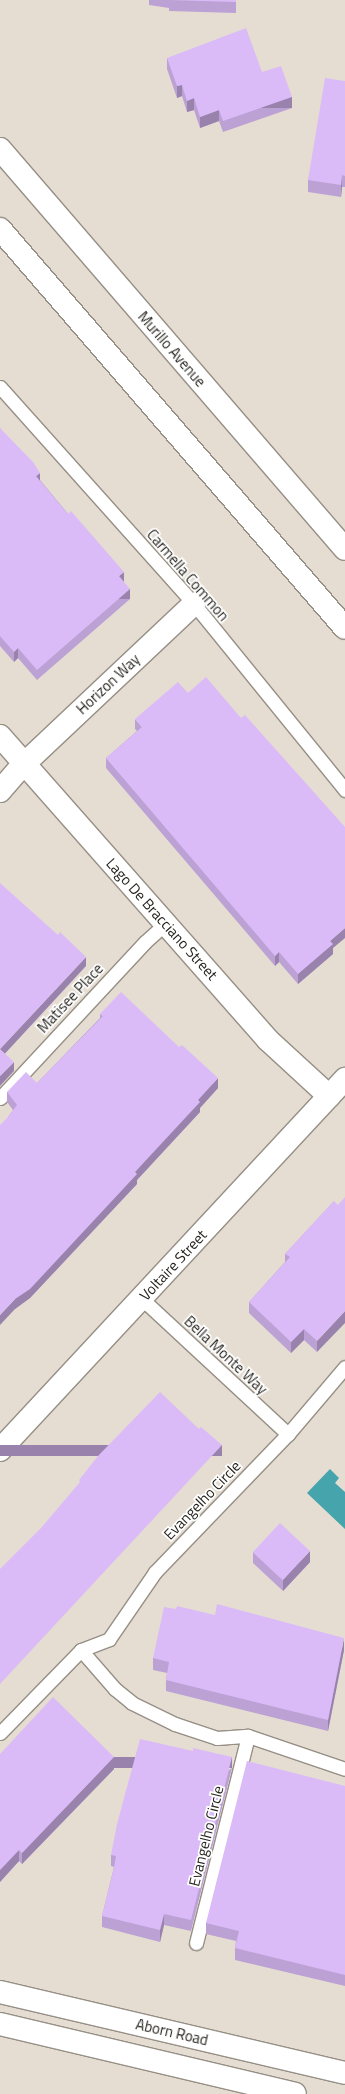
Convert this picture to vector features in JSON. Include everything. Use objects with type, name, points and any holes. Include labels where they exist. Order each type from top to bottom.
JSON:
[{"type":"main road","name":"Murillo Avenue","points":[[0,149],[345,549]]},
{"type":"main road","points":[[0,229],[345,628]]},
{"type":"main road","name":"Horizon Way","points":[[0,791],[23,764],[194,604]]},
{"type":"main road","name":"Lago De Bracciano Street","points":[[0,736],[23,764],[166,922],[268,1040],[329,1096]]},
{"type":"main road","name":"Voltaire Street","points":[[0,1450],[345,1079]]},
{"type":"main road","name":"Aborn Road","points":[[0,1992],[345,2073]]},
{"type":"main road","points":[[0,2024],[295,2094]]},
{"type":"lane","name":"Carmella Common","points":[[0,386],[194,604],[345,790]]},
{"type":"lane","name":"Matisee Place","points":[[0,1098],[145,942],[166,922]]},
{"type":"lane","name":"Bella Monte Way","points":[[142,1299],[288,1434]]},
{"type":"lane","name":"Evangelho Circle","points":[[0,1734],[81,1650],[109,1639],[154,1572],[288,1434],[345,1367]]},
{"type":"lane","points":[[81,1650],[115,1689],[132,1703],[175,1724],[217,1738],[248,1736],[345,1769]]},
{"type":"lane","name":"Evangelho Circle","points":[[196,1944],[248,1736]]},
{"type":"water","points":[[330,1469],[339,1478],[335,1483],[345,1492],[345,1529],[307,1493]]},
{"type":"building","points":[[169,0],[235,0],[236,2]]},
{"type":"building","points":[[246,28],[262,72],[281,66],[292,97],[223,121],[219,110],[200,117],[194,98],[187,101],[182,85],[177,86],[167,58]]},
{"type":"building","points":[[325,78],[345,81],[345,176],[342,175],[341,185],[308,180]]},
{"type":"building","points":[[0,428],[33,462],[40,473],[36,476],[68,514],[71,511],[124,572],[119,576],[130,589],[37,670],[18,648],[14,652],[0,636]]},
{"type":"building","points":[[206,677],[241,718],[245,715],[345,827],[345,928],[330,941],[333,944],[298,974],[279,952],[275,956],[106,758],[142,727],[135,719],[178,682],[188,693]]},
{"type":"building","points":[[0,883],[58,935],[60,932],[86,957],[0,1049]]},
{"type":"building","points":[[121,992],[179,1047],[182,1045],[218,1078],[198,1100],[200,1102],[135,1172],[137,1174],[30,1289],[15,1299],[0,1315],[0,1125],[17,1105],[7,1092],[26,1072],[37,1083],[103,1016],[100,1014]]},
{"type":"building","points":[[0,1049],[14,1062],[0,1076]]},
{"type":"building","points":[[345,1197],[345,1311],[317,1341],[304,1329],[291,1342],[249,1302],[290,1257],[285,1254],[334,1201],[338,1205]]},
{"type":"building","points":[[160,1392],[199,1429],[201,1427],[222,1445],[0,1684],[0,1569],[41,1528],[80,1482],[79,1480],[98,1456]]},
{"type":"building","points":[[280,1523],[310,1551],[283,1580],[253,1552]]},
{"type":"building","points":[[217,1604],[344,1638],[328,1720],[166,1680],[169,1662],[153,1658],[164,1607],[176,1609],[177,1606],[215,1615]]},
{"type":"building","points":[[53,1697],[114,1757],[22,1853],[19,1850],[0,1870],[0,1754]]},
{"type":"building","points":[[140,1739],[193,1751],[193,1748],[232,1757],[191,1920],[164,1914],[160,1930],[102,1916],[116,1856],[111,1855],[117,1824]]},
{"type":"building","points":[[247,1761],[345,1786],[345,1975],[235,1948],[239,1931],[206,1923]]}]
